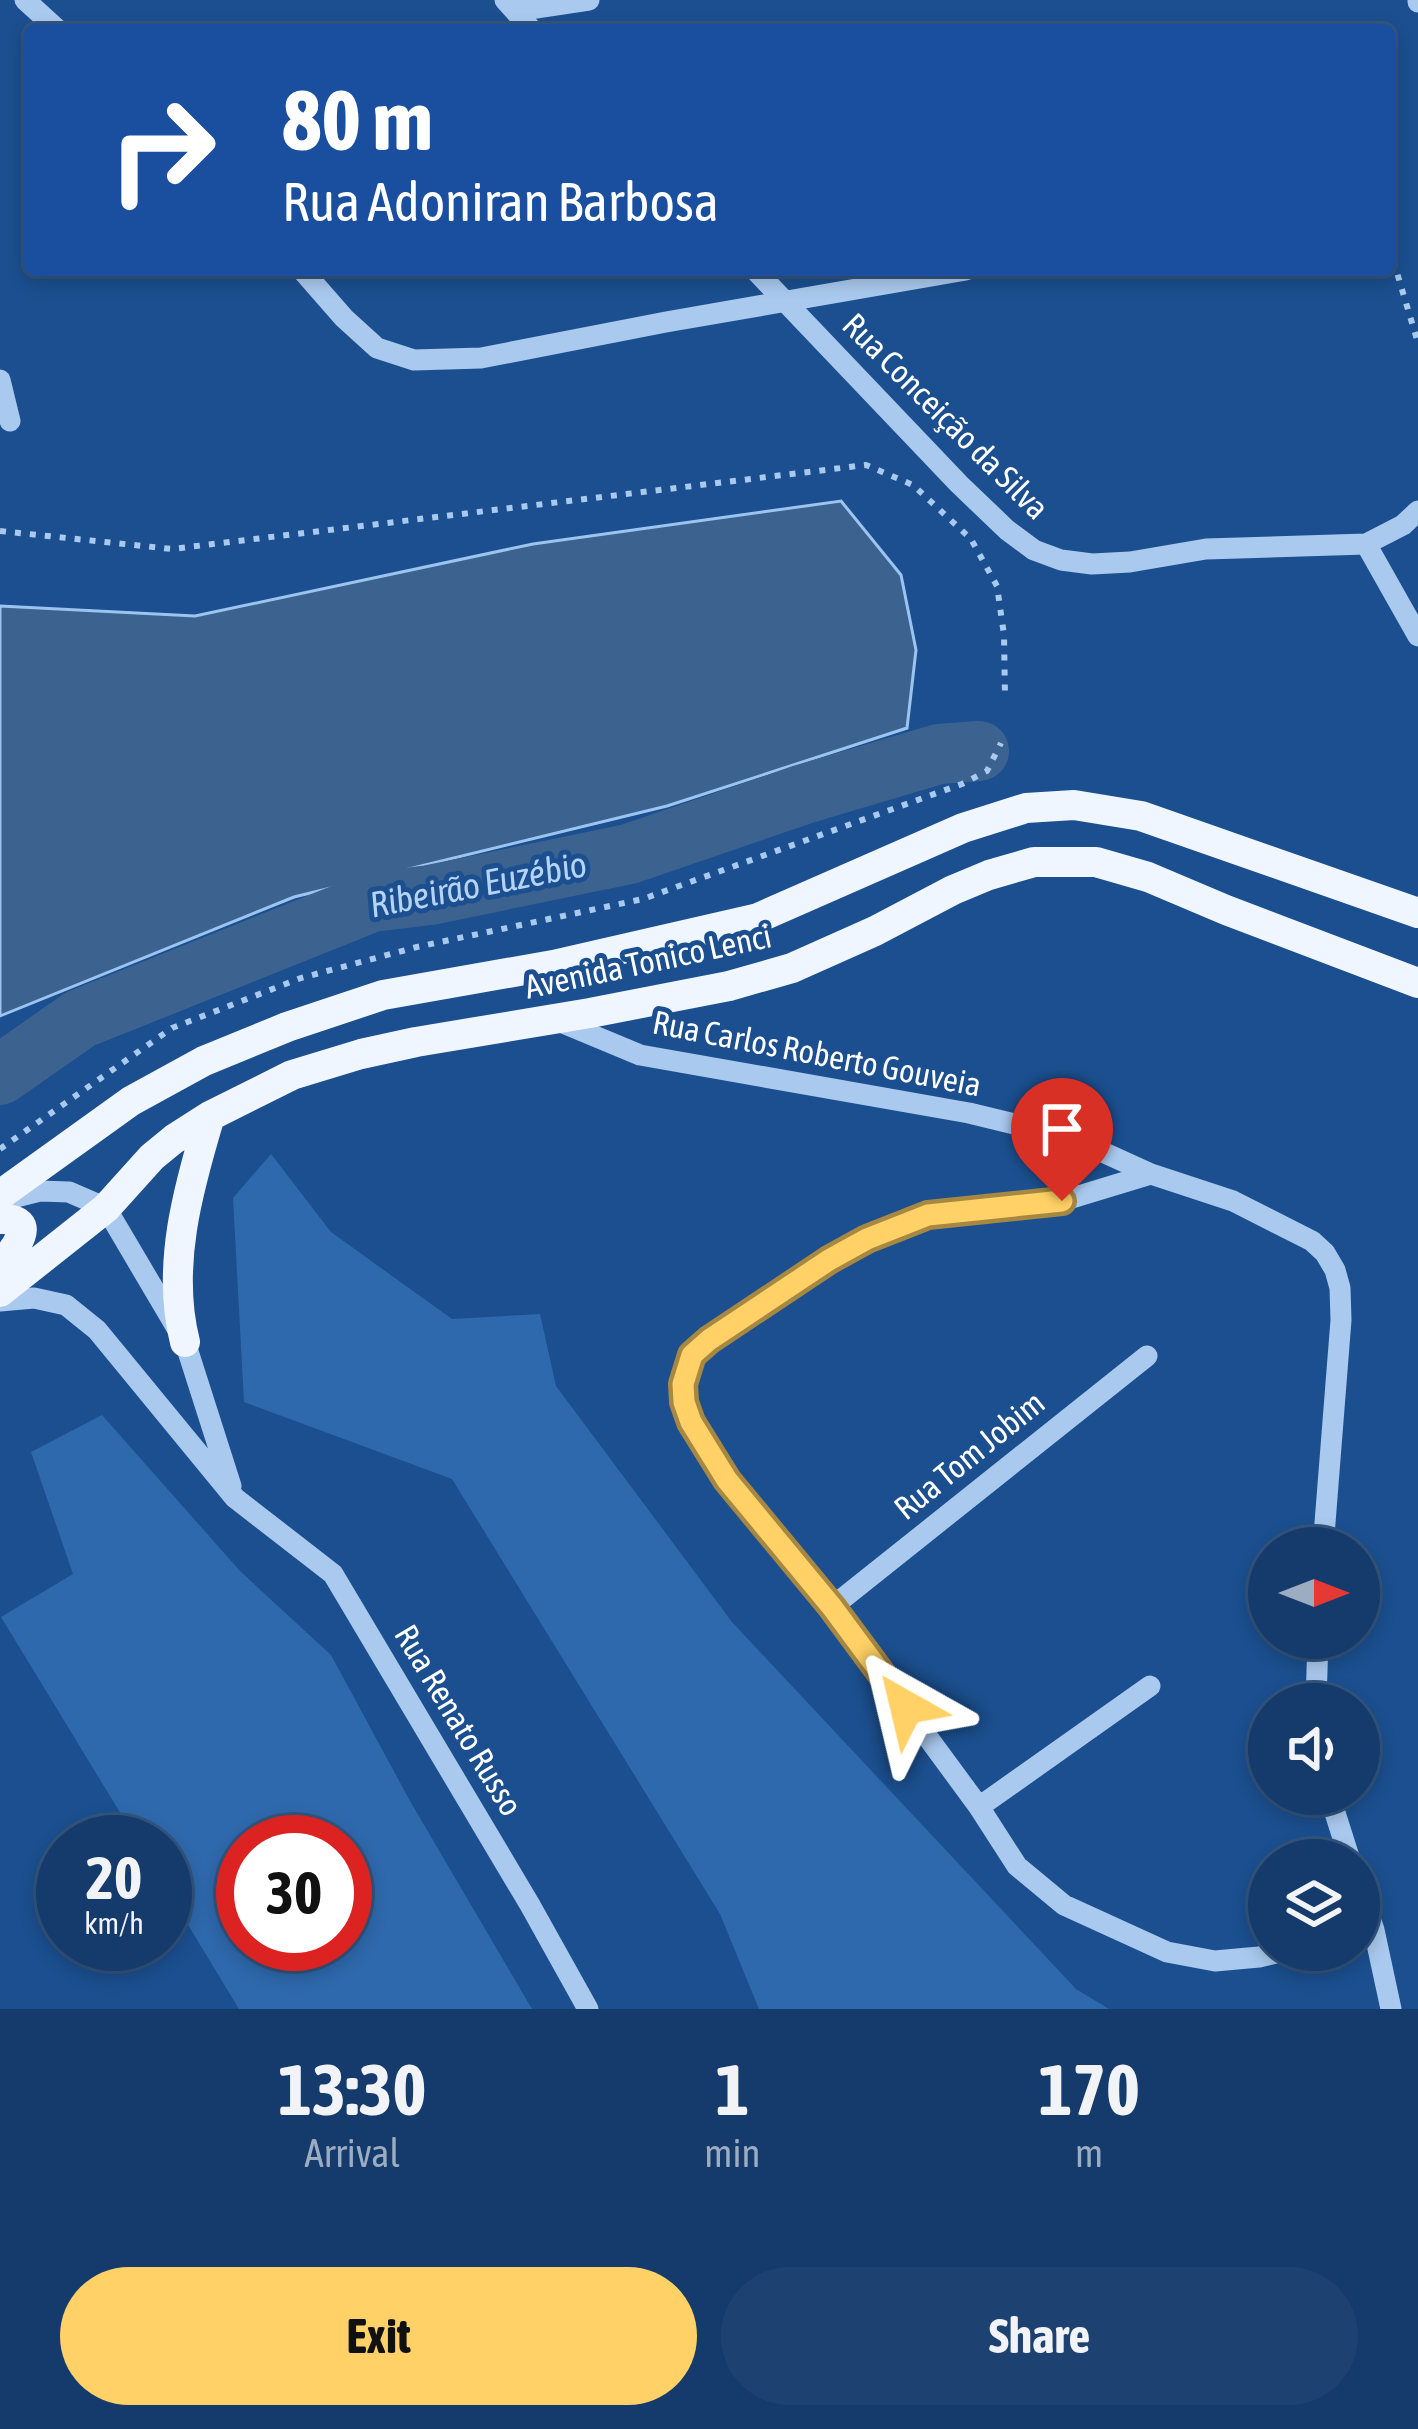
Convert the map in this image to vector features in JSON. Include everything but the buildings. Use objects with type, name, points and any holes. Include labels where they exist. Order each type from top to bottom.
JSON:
[{"type":"main road","name":"Avenida Tonico Lenci","points":[[0,1198],[131,1101],[204,1060],[287,1027],[383,995],[553,965],[758,918],[963,828],[1026,808],[1074,806],[1141,816],[1418,913]]},
{"type":"main road","name":"Avenida Tonico Lenci","points":[[0,1296],[106,1208],[174,1139],[292,1075],[361,1054],[729,986],[792,968],[953,890],[1034,862],[1096,862],[1148,877],[1417,979]]},
{"type":"main road","points":[[185,1342],[176,1270],[191,1179],[210,1116]]},
{"type":"main road","points":[[0,1219],[11,1218],[22,1237],[0,1265]]},
{"type":"street","points":[[25,0],[51,24]]},
{"type":"street","points":[[510,6],[589,0]]},
{"type":"street","points":[[307,276],[377,348],[414,360],[482,358],[931,276]]},
{"type":"street","name":"Rua Conceição da Silva","points":[[761,276],[959,484],[1034,550],[1092,564],[1206,549],[1366,544]]},
{"type":"street","points":[[0,380],[10,421]]},
{"type":"street","points":[[1418,511],[1403,525],[1366,544],[1418,636]]},
{"type":"street","name":"Rua Carlos Roberto Gouveia","points":[[553,1019],[640,1055],[1035,1129],[1234,1201],[1312,1241],[1335,1270],[1340,1288],[1325,1527]]},
{"type":"street","points":[[1151,1174],[1062,1201],[928,1215],[887,1231],[829,1260],[709,1340],[692,1355],[683,1384],[684,1402],[727,1480],[832,1607],[980,1807],[1017,1866],[1064,1905],[1167,1952],[1215,1961],[1248,1958]]},
{"type":"street","points":[[0,1198],[40,1190],[68,1192],[106,1208],[185,1342],[235,1498]]},
{"type":"street","name":"Rua Renato Russo","points":[[0,1296],[66,1306],[98,1330],[235,1498],[333,1574],[588,2009]]},
{"type":"street","name":"Rua Tom Jobim","points":[[832,1607],[1147,1356]]},
{"type":"street","points":[[980,1807],[1150,1686]]},
{"type":"street","points":[[1378,1971],[1390,2009]]},
{"type":"path","points":[[1395,266],[1418,344]]},
{"type":"path","points":[[0,531],[172,549],[866,465],[913,485],[971,539],[997,586],[1005,696]]},
{"type":"path","points":[[962,784],[987,771],[1001,743]]},
{"type":"shaded area","points":[[841,501],[901,575],[916,650],[907,728],[667,806],[294,897],[0,1016],[0,606],[195,616],[533,544]]},
{"type":"shaded area","points":[[271,1154],[331,1232],[452,1319],[540,1314],[556,1386],[732,1622],[1076,1989],[1109,2009],[759,2009],[720,1914],[452,1479],[244,1402],[233,1198]]},
{"type":"shaded area","points":[[102,1415],[240,1571],[331,1655],[532,2009],[239,2009],[192,1932],[192,1815],[122,1815],[1,1617],[73,1574],[31,1452]]},
{"type":"waterway","name":"Ribeirão Euzébio","points":[[0,1075],[80,1019],[372,902],[430,895],[629,854],[939,754],[979,751]]},
{"type":"route","points":[[906,1707],[832,1607],[727,1480],[691,1422],[683,1384],[692,1355],[709,1340],[867,1239],[928,1215],[1062,1201]]}]
